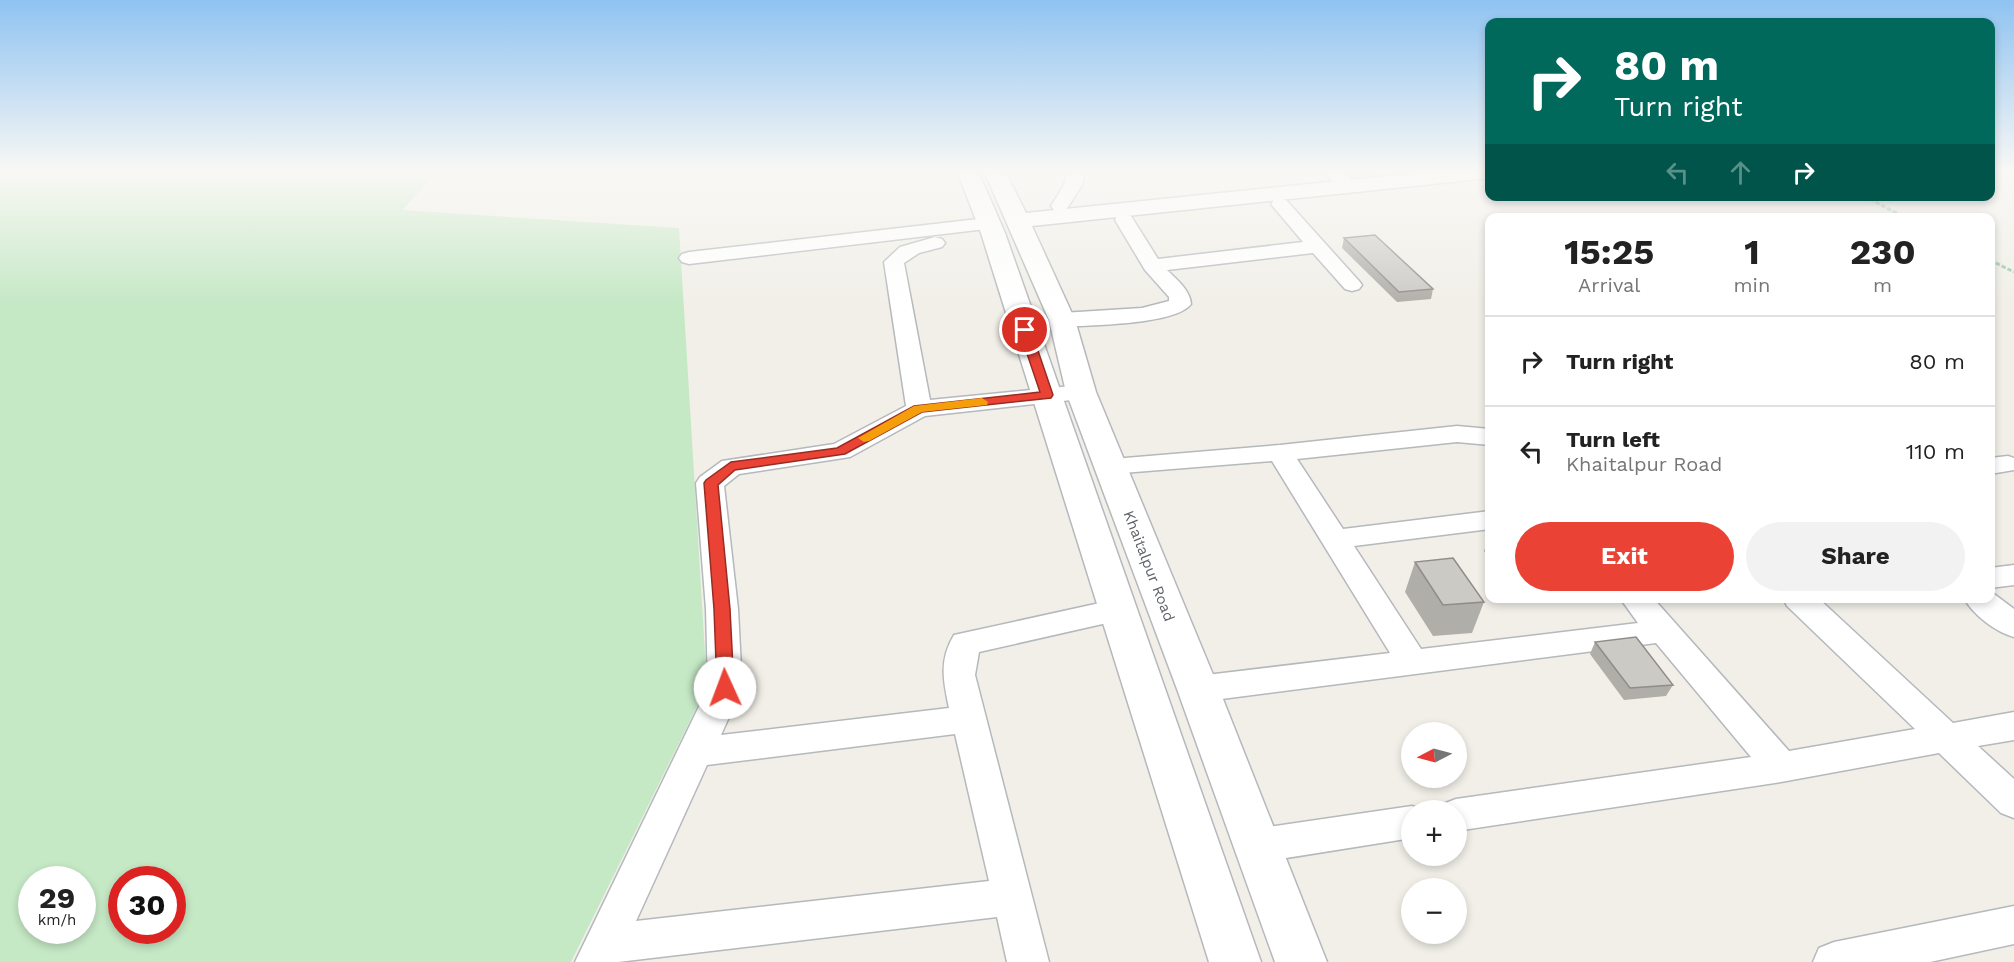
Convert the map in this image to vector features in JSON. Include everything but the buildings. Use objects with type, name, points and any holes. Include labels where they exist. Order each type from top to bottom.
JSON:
[{"type":"street","name":"Khaitalpur Road","points":[[1001,216],[1062,320],[1064,393],[1110,466],[1198,688],[1255,846],[1301,962]]},
{"type":"street","name":"Khaitalpur Road","points":[[1004,216],[1064,393],[1118,610],[1235,962]]},
{"type":"street","points":[[919,409],[894,262],[901,253],[920,245],[1024,216]]},
{"type":"street","points":[[689,258],[1005,221],[1113,216],[1152,266],[1180,296],[1180,304],[1173,309],[1062,320]]},
{"type":"street","points":[[1291,216],[1352,285]]},
{"type":"street","points":[[1152,266],[1319,246]]},
{"type":"street","points":[[600,953],[725,688],[722,609],[711,483],[731,466],[841,451],[919,409],[1064,393]]},
{"type":"street","points":[[1110,466],[1280,453],[1457,434],[1485,437]]},
{"type":"street","points":[[1280,453],[1413,663]]},
{"type":"street","points":[[1336,539],[1485,521]]},
{"type":"street","points":[[1995,577],[2014,575]]},
{"type":"street","points":[[1639,603],[1781,767]]},
{"type":"street","points":[[1803,603],[2014,802]]},
{"type":"street","points":[[1986,603],[2014,626]]},
{"type":"street","points":[[1028,962],[958,675],[965,643],[1118,610]]},
{"type":"street","points":[[1198,688],[1663,631]]},
{"type":"street","points":[[695,752],[968,719]]},
{"type":"street","points":[[1467,813],[1781,767],[2014,726]]},
{"type":"street","points":[[1255,846],[1401,824]]},
{"type":"street","points":[[600,953],[1012,897]]},
{"type":"street","points":[[1834,962],[2014,925]]},
{"type":"path","points":[[1995,262],[2014,272]]},
{"type":"green space","points":[[0,216],[493,216],[679,228],[707,686],[571,962],[0,962]]},
{"type":"slow traffic","points":[[864,438],[919,409],[982,402]]},
{"type":"route","points":[[725,688],[722,609],[711,483],[731,466],[841,451],[919,409],[1047,395],[1025,330]]}]
